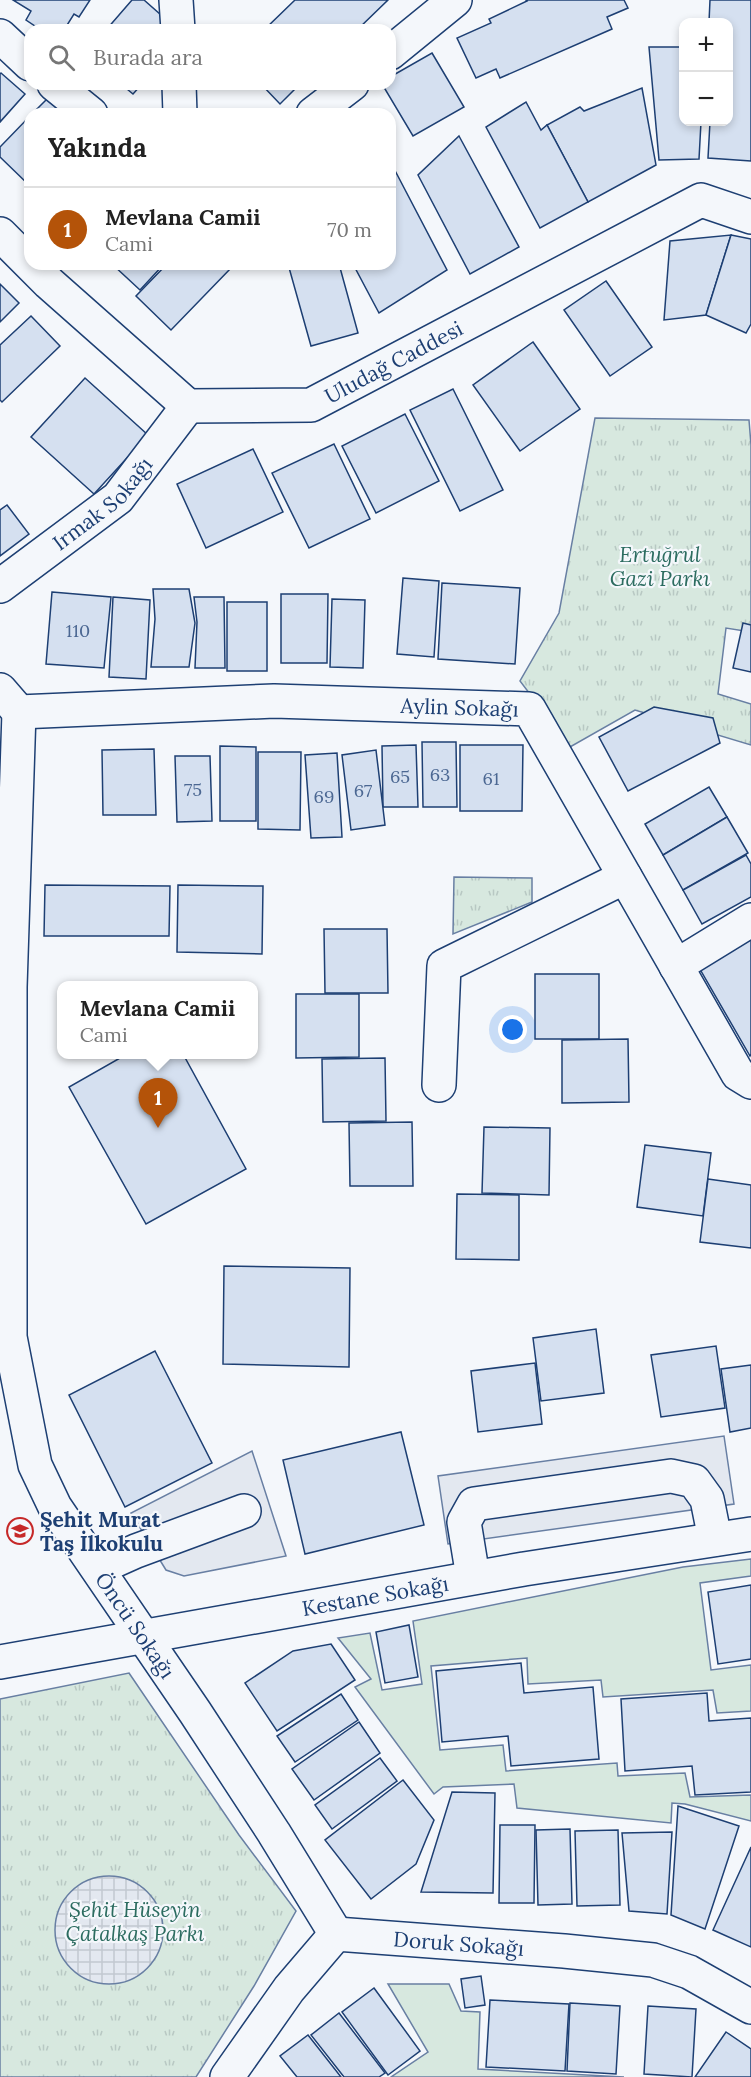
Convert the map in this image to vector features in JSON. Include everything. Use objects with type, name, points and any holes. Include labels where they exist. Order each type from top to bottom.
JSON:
[{"type":"street","points":[[176,0],[178,24]]},
{"type":"street","points":[[396,48],[456,0]]},
{"type":"street","points":[[0,36],[24,58]]},
{"type":"street","points":[[61,90],[84,108]]},
{"type":"street","points":[[179,90],[180,108]]},
{"type":"street","points":[[321,108],[344,90]]},
{"type":"street","name":"Uludağ Caddesi","points":[[188,406],[311,405],[701,200],[751,217]]},
{"type":"street","points":[[0,234],[24,258]]},
{"type":"street","points":[[36,270],[188,406]]},
{"type":"street","name":"Irmak Sokağı","points":[[0,586],[118,498],[188,406]]},
{"type":"street","name":"Aylin Sokağı","points":[[9,701],[274,701],[529,709],[738,1074],[751,1082]]},
{"type":"street","name":"Öncü Sokağı","points":[[9,701],[10,1337],[35,1465],[55,1507],[145,1636],[274,1833],[336,1934]]},
{"type":"street","points":[[440,1085],[444,966],[625,877]]},
{"type":"street","points":[[676,966],[751,920]]},
{"type":"street","points":[[473,1577],[464,1522],[474,1504],[671,1476],[694,1480],[707,1499],[715,1539]]},
{"type":"street","points":[[98,1568],[136,1551],[244,1511]]},
{"type":"street","name":"Kestane Sokağı","points":[[0,1662],[473,1577],[751,1534]]},
{"type":"street","points":[[227,2077],[289,1989],[336,1934]]},
{"type":"street","name":"Doruk Sokağı","points":[[336,1934],[653,1960],[689,1972],[751,2007]]},
{"type":"green space","name":"Ertuğrul Gazi Parkı","points":[[595,418],[749,420],[751,632],[726,628],[718,694],[751,704],[751,745],[635,710],[570,747],[520,681],[559,613]]},
{"type":"green space","points":[[454,877],[532,878],[532,902],[453,934]]},
{"type":"green space","points":[[751,1559],[751,1576],[700,1583],[711,1670],[751,1665],[751,1711],[717,1713],[713,1690],[603,1697],[601,1680],[528,1684],[527,1658],[431,1666],[440,1750],[503,1745],[506,1771],[617,1763],[618,1776],[685,1773],[690,1797],[751,1795],[751,1821],[685,1804],[672,1803],[671,1823],[517,1808],[514,1784],[443,1787],[434,1794],[355,1687],[371,1679],[338,1638],[370,1633],[382,1690],[422,1684],[413,1621],[683,1567]]},
{"type":"green space","name":"Şehit Hüseyin Çatalkaş Parkı","points":[[129,1673],[239,1835],[296,1911],[254,1986],[196,2077],[0,2077],[0,1699]]},
{"type":"green space","points":[[388,1984],[449,1984],[461,2011],[480,2012],[478,2069],[624,2077],[391,2077],[428,2052]]},
{"type":"shaded area","points":[[724,1436],[734,1504],[448,1544],[438,1476]]},
{"type":"shaded area","points":[[252,1451],[286,1556],[184,1576],[166,1570],[131,1513]]},
{"type":"shaded area","points":[[109,1876],[130,1880],[147,1892],[159,1909],[163,1930],[159,1951],[147,1968],[130,1980],[109,1984],[88,1980],[71,1968],[59,1951],[55,1930],[59,1909],[71,1892],[88,1880]]},
{"type":"building","points":[[13,0],[90,0],[79,17],[74,14],[68,24],[32,24],[26,20],[31,11]]},
{"type":"building","points":[[132,0],[144,0],[171,24],[111,24]]},
{"type":"building","points":[[295,0],[388,0],[363,24],[270,24]]},
{"type":"building","points":[[526,0],[624,0],[628,8],[607,17],[612,29],[500,78],[496,69],[476,78],[457,38],[491,23],[489,19]]},
{"type":"building","points":[[710,0],[751,0],[751,161],[708,158],[710,126],[733,126],[733,18],[709,18]]},
{"type":"building","points":[[649,47],[679,47],[679,126],[701,126],[699,159],[659,160]]},
{"type":"building","points":[[432,53],[464,107],[413,136],[386,90],[396,90],[396,74]]},
{"type":"building","points":[[0,74],[25,94],[0,122]]},
{"type":"building","points":[[642,88],[656,165],[588,202],[547,125],[580,107],[584,111]]},
{"type":"building","points":[[267,90],[294,90],[280,104]]},
{"type":"building","points":[[48,98],[59,108],[38,108]]},
{"type":"building","points":[[526,102],[541,130],[547,125],[588,202],[540,228],[486,127]]},
{"type":"building","points":[[24,122],[24,180],[0,157],[0,147]]},
{"type":"building","points":[[459,136],[519,247],[470,274],[418,175]]},
{"type":"building","points":[[396,172],[447,270],[379,313],[356,270],[396,270]]},
{"type":"building","points":[[731,235],[706,315],[664,320],[670,241]]},
{"type":"building","points":[[731,235],[751,239],[751,324],[746,333],[706,315]]},
{"type":"building","points":[[118,270],[158,270],[140,290]]},
{"type":"building","points":[[161,270],[229,270],[171,330],[136,296]]},
{"type":"building","points":[[290,270],[341,270],[358,333],[311,346]]},
{"type":"building","points":[[606,281],[652,347],[610,376],[564,310]]},
{"type":"building","points":[[0,284],[19,303],[0,322]]},
{"type":"building","points":[[31,316],[60,346],[2,402],[0,400],[0,345]]},
{"type":"building","points":[[533,342],[580,409],[520,451],[473,385]]},
{"type":"building","points":[[85,378],[148,435],[94,494],[31,437]]},
{"type":"building","points":[[453,389],[503,490],[460,511],[410,410]]},
{"type":"building","points":[[405,414],[439,481],[376,513],[342,446]]},
{"type":"building","points":[[334,444],[370,519],[309,548],[272,473]]},
{"type":"building","points":[[253,449],[283,512],[206,548],[177,484]]},
{"type":"building","points":[[7,505],[29,534],[0,556],[0,510]]},
{"type":"building","points":[[403,578],[439,581],[434,657],[397,654]]},
{"type":"building","points":[[442,583],[520,588],[515,664],[438,659]]},
{"type":"building","points":[[153,589],[189,589],[195,623],[189,667],[151,667],[155,619]]},
{"type":"building","points":[[52,592],[111,597],[104,668],[46,664]]},
{"type":"building","points":[[281,594],[328,594],[327,663],[281,663]]},
{"type":"building","points":[[113,597],[150,600],[146,679],[109,677]]},
{"type":"building","points":[[194,597],[224,597],[225,668],[195,668],[197,622]]},
{"type":"building","points":[[332,599],[365,600],[363,668],[330,667]]},
{"type":"building","points":[[227,602],[267,602],[267,671],[227,671]]},
{"type":"building","points":[[743,623],[751,625],[751,672],[733,668]]},
{"type":"building","points":[[654,707],[713,718],[720,743],[628,791],[599,737]]},
{"type":"building","points":[[422,742],[456,742],[457,807],[423,807]]},
{"type":"building","points":[[416,745],[418,807],[383,807],[382,746]]},
{"type":"building","points":[[460,745],[523,745],[522,811],[460,811]]},
{"type":"building","points":[[220,746],[256,747],[256,821],[220,821]]},
{"type":"building","points":[[154,749],[156,815],[103,815],[102,750]]},
{"type":"building","points":[[376,750],[385,825],[351,830],[342,755]]},
{"type":"building","points":[[258,752],[301,752],[300,830],[258,829]]},
{"type":"building","points":[[337,753],[342,837],[311,838],[305,755]]},
{"type":"building","points":[[175,756],[210,756],[212,821],[177,822]]},
{"type":"building","points":[[709,787],[727,817],[663,855],[645,824]]},
{"type":"building","points":[[727,817],[748,853],[683,890],[663,855]]},
{"type":"building","points":[[746,855],[751,864],[751,897],[702,924],[683,890]]},
{"type":"building","points":[[45,885],[170,886],[169,936],[44,936]]},
{"type":"building","points":[[178,885],[263,886],[262,954],[177,952]]},
{"type":"building","points":[[324,929],[387,929],[388,993],[325,993]]},
{"type":"building","points":[[751,931],[751,1054],[750,1056],[697,964]]},
{"type":"building","points":[[535,974],[599,974],[599,1039],[535,1039]]},
{"type":"building","points":[[296,994],[359,994],[359,1057],[296,1058]]},
{"type":"building","points":[[628,1039],[629,1102],[562,1103],[562,1040]]},
{"type":"building","points":[[385,1058],[386,1121],[323,1122],[322,1059]]},
{"type":"building","points":[[118,1059],[186,1059],[246,1169],[146,1224],[69,1087]]},
{"type":"building","points":[[412,1122],[413,1186],[350,1186],[349,1123]]},
{"type":"building","points":[[484,1127],[550,1128],[549,1195],[482,1193]]},
{"type":"building","points":[[645,1145],[711,1153],[703,1216],[637,1207]]},
{"type":"building","points":[[708,1179],[751,1185],[751,1248],[700,1242]]},
{"type":"building","points":[[457,1194],[519,1195],[519,1260],[456,1259]]},
{"type":"building","points":[[224,1266],[350,1268],[349,1367],[223,1364]]},
{"type":"building","points":[[596,1329],[604,1393],[541,1401],[533,1338]]},
{"type":"building","points":[[716,1346],[725,1408],[661,1417],[651,1355]]},
{"type":"building","points":[[155,1351],[212,1463],[125,1507],[69,1395]]},
{"type":"building","points":[[535,1363],[542,1424],[478,1432],[471,1371]]},
{"type":"building","points":[[751,1365],[751,1428],[730,1432],[721,1369]]},
{"type":"building","points":[[401,1432],[424,1525],[305,1554],[283,1460]]},
{"type":"building","points":[[751,1585],[751,1659],[718,1664],[708,1592]]},
{"type":"building","points":[[409,1625],[418,1677],[385,1683],[376,1632]]},
{"type":"building","points":[[331,1644],[355,1680],[277,1731],[245,1683],[293,1651]]},
{"type":"building","points":[[521,1663],[524,1693],[593,1687],[599,1759],[511,1766],[508,1736],[442,1742],[436,1671]]},
{"type":"building","points":[[707,1693],[709,1721],[751,1718],[751,1792],[695,1795],[692,1766],[625,1771],[621,1699]]},
{"type":"building","points":[[341,1694],[358,1720],[295,1762],[277,1736]]},
{"type":"building","points":[[359,1722],[380,1753],[314,1800],[292,1769]]},
{"type":"building","points":[[380,1758],[397,1781],[332,1829],[315,1805]]},
{"type":"building","points":[[403,1780],[434,1820],[416,1864],[371,1899],[325,1840]]},
{"type":"building","points":[[452,1792],[495,1793],[493,1893],[421,1892]]},
{"type":"building","points":[[678,1806],[739,1826],[705,1929],[671,1915]]},
{"type":"building","points":[[500,1825],[535,1825],[534,1903],[499,1903]]},
{"type":"building","points":[[570,1829],[572,1904],[538,1905],[536,1830]]},
{"type":"building","points":[[618,1830],[620,1905],[577,1906],[575,1831]]},
{"type":"building","points":[[672,1832],[667,1914],[629,1911],[622,1833]]},
{"type":"building","points":[[751,1847],[751,1947],[713,1930]]},
{"type":"building","points":[[481,1976],[485,2005],[465,2008],[461,1979]]},
{"type":"building","points":[[374,1988],[420,2051],[388,2075],[342,2012]]},
{"type":"building","points":[[490,2000],[569,2004],[565,2071],[486,2067]]},
{"type":"building","points":[[570,2003],[620,2006],[616,2074],[567,2071]]},
{"type":"building","points":[[648,2006],[696,2009],[692,2077],[644,2074]]},
{"type":"building","points":[[339,2013],[385,2073],[379,2077],[344,2077],[311,2035]]},
{"type":"building","points":[[726,2032],[751,2049],[751,2077],[695,2077]]},
{"type":"building","points":[[308,2035],[341,2077],[297,2077],[280,2056]]},
{"type":"place","name":"Mevlana Camii","points":[[158,1128]]},
{"type":"place","name":"Şehit Murat Taş İlkokulu","points":[[20,1531]]}]
